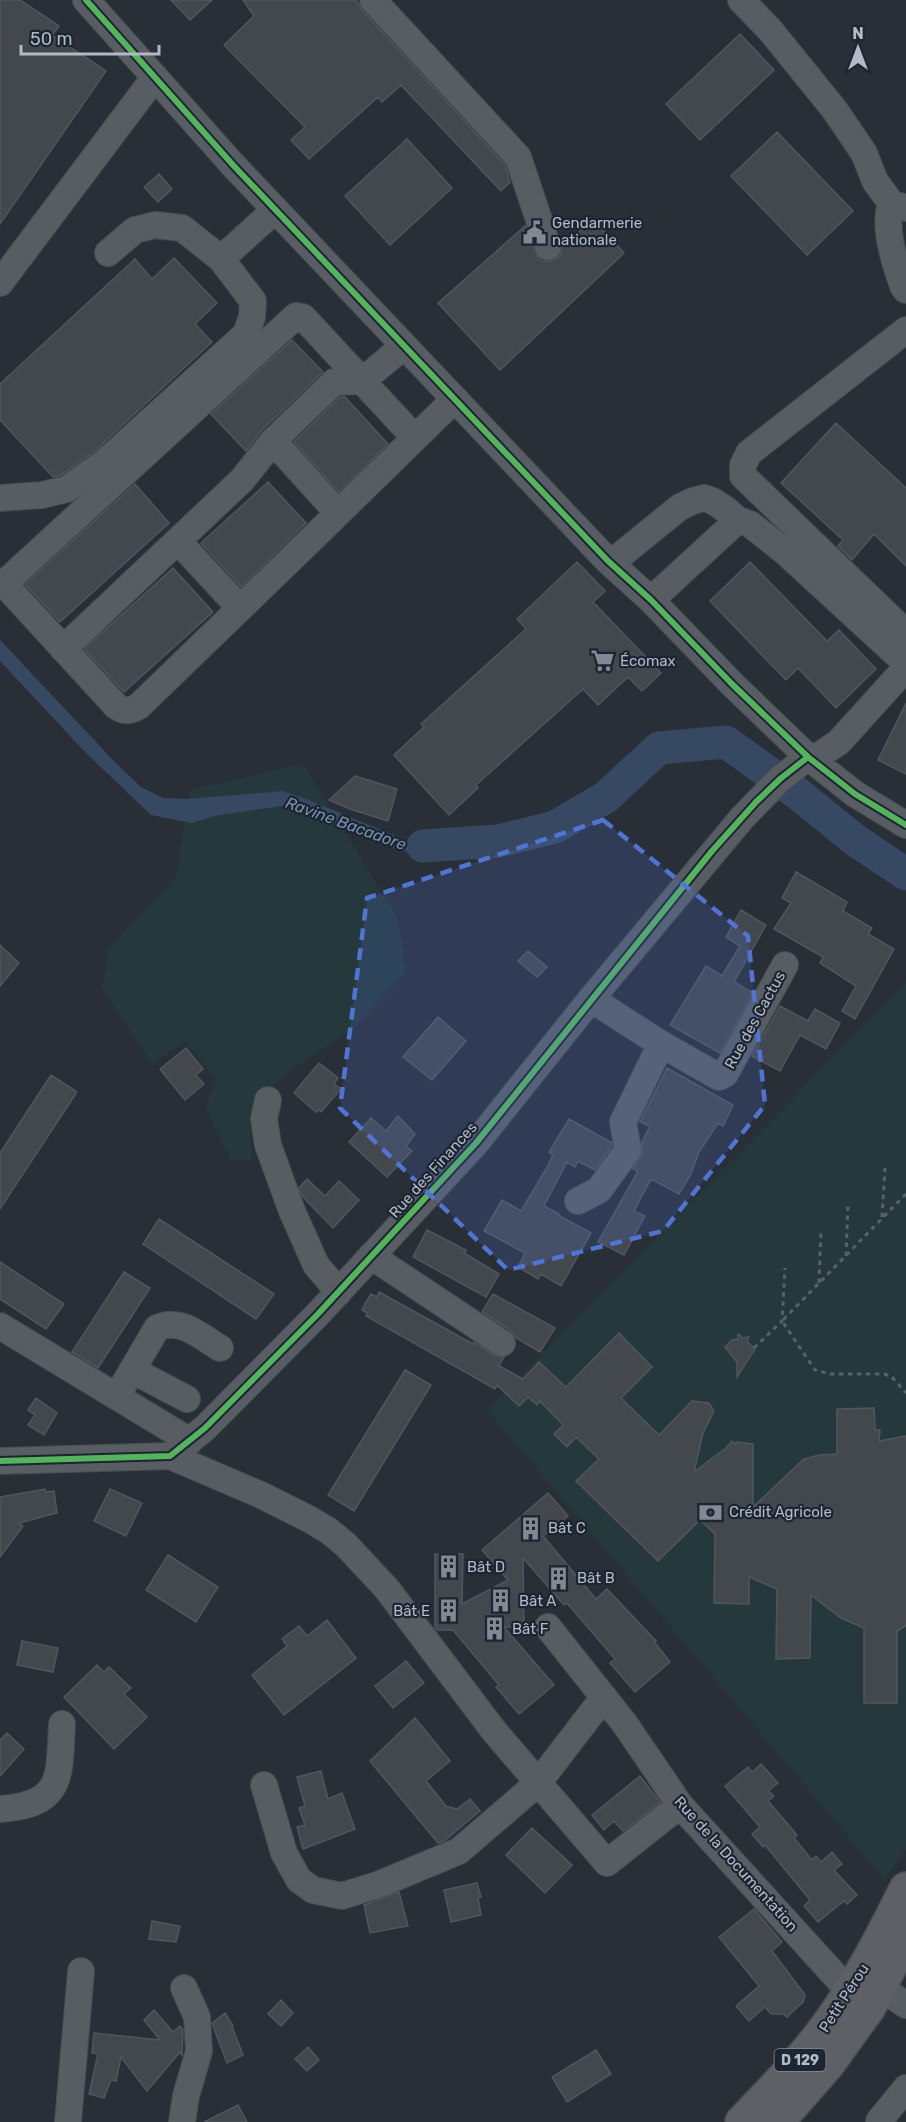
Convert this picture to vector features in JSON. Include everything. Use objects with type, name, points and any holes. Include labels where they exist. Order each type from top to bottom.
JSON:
[{"type":"highway","name":"Petit Pérou","points":[[742,2122],[866,1996],[906,1889]]},
{"type":"highway","name":"Petit Pérou","points":[[777,2122],[828,2064],[866,1996],[906,1936]]},
{"type":"street","points":[[86,0],[275,210],[611,563],[651,600],[732,684],[799,764],[906,825]]},
{"type":"street","points":[[373,0],[518,156],[548,247]]},
{"type":"street","points":[[741,0],[770,30],[834,109],[864,153],[875,181],[898,206],[889,210],[891,253],[906,291]]},
{"type":"street","points":[[0,284],[154,77]]},
{"type":"street","points":[[221,259],[275,210]]},
{"type":"street","points":[[0,498],[42,495],[67,489],[105,462],[246,334],[252,317],[252,301],[221,259],[182,228],[164,224],[135,230],[108,253]]},
{"type":"street","points":[[415,438],[303,317],[296,316],[11,577],[8,584],[10,592],[116,706],[131,710],[140,706],[240,608],[338,513],[415,438],[455,399]]},
{"type":"street","points":[[906,330],[749,453],[743,465],[743,476],[906,633]]},
{"type":"street","points":[[63,649],[242,480],[273,441],[334,382],[362,381],[404,346]]},
{"type":"street","points":[[273,441],[338,513]]},
{"type":"street","points":[[611,563],[680,507],[704,498],[713,501],[738,520],[750,524],[784,550],[906,663]]},
{"type":"street","points":[[651,600],[738,520]]},
{"type":"street","points":[[178,541],[240,608]]},
{"type":"street","name":"Rue des Finances","points":[[180,1448],[205,1428],[339,1292],[476,1143],[712,851],[768,790],[799,764],[820,755],[839,742],[906,668]]},
{"type":"street","name":"Rue des Cactus","points":[[591,999],[717,1077],[723,1076],[785,965]]},
{"type":"street","points":[[578,1201],[599,1190],[628,1150],[623,1122],[661,1044]]},
{"type":"street","points":[[268,1100],[264,1119],[268,1145],[288,1200],[316,1265],[339,1292]]},
{"type":"street","points":[[371,1256],[502,1343]]},
{"type":"street","points":[[117,1396],[157,1328],[165,1324],[179,1324],[220,1348]]},
{"type":"street","points":[[0,1326],[117,1396],[180,1448],[261,1495],[309,1519],[346,1545],[387,1589],[494,1731],[607,1863],[681,1805]]},
{"type":"street","points":[[132,1370],[187,1399]]},
{"type":"street","points":[[0,1461],[180,1448]]},
{"type":"street","name":"Rue de la Documentation","points":[[548,1627],[625,1724],[681,1805],[866,1996],[906,2005]]},
{"type":"street","points":[[264,1785],[284,1853],[299,1880],[314,1890],[342,1896],[380,1884],[459,1851],[538,1783],[603,1697]]},
{"type":"street","points":[[0,1809],[31,1804],[50,1791],[60,1773],[62,1724]]},
{"type":"street","points":[[68,2122],[81,1971]]},
{"type":"street","points":[[182,2122],[186,2096],[199,2051],[197,2017],[184,1988]]},
{"type":"street","points":[[879,2121],[906,2088]]},
{"type":"path","points":[[882,1219],[885,1168]]},
{"type":"path","points":[[754,1348],[906,1194]]},
{"type":"path","points":[[846,1256],[848,1205]]},
{"type":"path","points":[[819,1283],[821,1232]]},
{"type":"path","points":[[785,1268],[782,1321],[815,1370],[830,1374],[884,1374],[891,1376],[906,1393]]},
{"type":"highlighted area","points":[[603,820],[748,936],[765,1105],[663,1231],[508,1270],[340,1108],[367,898]]},
{"type":"green space","points":[[303,764],[398,919],[406,972],[353,1029],[286,1074],[250,1111],[252,1161],[230,1159],[206,1109],[216,1078],[185,1041],[152,1064],[102,989],[108,949],[176,876],[190,790]]},
{"type":"green space","points":[[906,983],[906,1849],[884,1879],[487,1410]]},
{"type":"water","points":[[0,640],[113,760],[141,787],[163,798],[186,799],[283,791],[413,843],[498,841],[558,822],[572,809],[581,820],[548,839],[511,853],[472,859],[437,860],[382,845],[310,810],[288,805],[214,816],[192,823],[151,815],[85,752],[0,661]]},
{"type":"building","points":[[0,0],[20,0],[59,26],[52,35],[106,71],[0,224]]},
{"type":"building","points":[[171,0],[212,0],[190,20]]},
{"type":"building","points":[[243,0],[356,0],[362,10],[505,165],[510,182],[501,191],[401,85],[382,102],[378,97],[309,159],[291,140],[305,127],[224,45],[254,16]]},
{"type":"building","points":[[740,34],[774,70],[700,140],[666,104]]},
{"type":"building","points":[[777,132],[853,211],[807,255],[731,176]]},
{"type":"building","points":[[407,139],[452,188],[390,245],[345,196]]},
{"type":"building","points":[[159,174],[172,189],[158,202],[144,187]]},
{"type":"building","points":[[593,219],[624,253],[500,370],[438,303],[525,226],[538,258],[544,262],[552,261],[560,256],[563,247]]},
{"type":"building","points":[[174,258],[217,303],[195,324],[212,342],[96,450],[61,475],[53,477],[0,420],[0,384],[135,259],[152,279]]},
{"type":"building","points":[[292,340],[323,372],[262,430],[246,451],[211,414]]},
{"type":"building","points":[[340,397],[345,397],[388,444],[339,492],[294,442]]},
{"type":"building","points":[[836,423],[906,488],[906,566],[874,534],[852,560],[838,546],[843,540],[781,483]]},
{"type":"building","points":[[268,482],[306,523],[241,587],[201,543]]},
{"type":"building","points":[[135,484],[169,523],[60,622],[25,584]]},
{"type":"building","points":[[577,562],[605,591],[593,602],[661,673],[642,691],[628,677],[598,705],[583,689],[476,785],[478,788],[449,815],[394,755],[424,727],[421,724],[526,629],[517,619]]},
{"type":"building","points":[[750,562],[827,641],[839,630],[876,669],[836,708],[798,668],[786,680],[710,601]]},
{"type":"building","points":[[173,568],[213,612],[124,692],[84,649]]},
{"type":"building","points":[[906,703],[906,774],[878,760]]},
{"type":"building","points":[[355,776],[397,789],[388,821],[329,800]]},
{"type":"building","points":[[796,872],[847,902],[843,911],[872,928],[868,934],[894,949],[855,1019],[842,1011],[856,986],[820,963],[823,957],[774,929],[791,903],[782,898]]},
{"type":"building","points":[[741,910],[766,925],[734,982],[753,993],[720,1053],[670,1025],[706,966],[722,976],[740,946],[726,937]]},
{"type":"building","points":[[0,945],[19,963],[0,986]]},
{"type":"building","points":[[528,951],[547,967],[537,977],[518,961]]},
{"type":"building","points":[[780,1006],[808,1021],[815,1009],[840,1023],[826,1049],[800,1035],[780,1071],[752,1056]]},
{"type":"building","points":[[438,1017],[466,1041],[432,1080],[403,1057]]},
{"type":"building","points":[[186,1048],[203,1069],[196,1075],[204,1084],[185,1100],[160,1069]]},
{"type":"building","points":[[319,1063],[338,1078],[334,1084],[341,1089],[321,1112],[319,1110],[316,1112],[294,1093]]},
{"type":"building","points":[[667,1068],[733,1105],[723,1126],[718,1123],[699,1152],[691,1174],[679,1194],[651,1179],[634,1211],[645,1216],[624,1255],[598,1242],[638,1171],[633,1169],[642,1154],[642,1142],[650,1126],[640,1122]]},
{"type":"building","points":[[51,1075],[77,1092],[0,1209],[0,1153]]},
{"type":"building","points":[[398,1116],[415,1134],[406,1146],[412,1151],[387,1177],[349,1142],[371,1118],[386,1131]]},
{"type":"building","points":[[569,1119],[612,1143],[612,1146],[595,1170],[578,1161],[575,1167],[567,1162],[544,1206],[591,1233],[561,1286],[541,1274],[538,1279],[518,1267],[525,1253],[484,1231],[502,1200],[521,1211],[546,1169],[553,1155],[549,1152]]},
{"type":"building","points":[[307,1179],[325,1196],[339,1181],[359,1200],[333,1228],[303,1197],[299,1188]]},
{"type":"building","points":[[159,1219],[274,1294],[256,1319],[143,1244]]},
{"type":"building","points":[[427,1230],[466,1250],[464,1253],[499,1274],[486,1297],[413,1257]]},
{"type":"building","points":[[0,1262],[64,1304],[46,1329],[0,1299]]},
{"type":"building","points":[[124,1272],[150,1288],[98,1368],[72,1352]]},
{"type":"building","name":"Crédit Agricole","points":[[379,1292],[494,1355],[504,1357],[499,1366],[523,1379],[539,1362],[566,1387],[619,1333],[652,1367],[621,1398],[659,1435],[692,1401],[709,1403],[714,1411],[703,1433],[694,1472],[732,1441],[735,1445],[736,1442],[753,1444],[753,1507],[804,1459],[837,1454],[837,1409],[874,1408],[875,1430],[880,1430],[879,1441],[906,1436],[906,1626],[897,1631],[897,1703],[864,1703],[864,1628],[841,1618],[811,1595],[810,1658],[776,1659],[777,1589],[749,1577],[749,1604],[714,1603],[715,1534],[700,1520],[658,1561],[576,1481],[599,1459],[576,1437],[567,1447],[554,1434],[563,1425],[540,1401],[537,1405],[528,1397],[519,1406],[497,1385],[495,1389],[366,1316],[367,1313],[362,1310],[366,1302],[371,1294],[377,1297]]},
{"type":"building","points":[[493,1294],[555,1328],[540,1352],[516,1338],[510,1330],[482,1312]]},
{"type":"building","points":[[738,1334],[743,1338],[749,1337],[747,1342],[755,1349],[737,1377],[737,1362],[725,1347],[732,1340],[738,1339]]},
{"type":"building","points":[[405,1370],[431,1385],[354,1511],[328,1495]]},
{"type":"building","points":[[36,1398],[57,1413],[44,1435],[28,1425],[35,1415],[28,1410]]},
{"type":"building","points":[[45,1489],[46,1492],[54,1491],[57,1513],[19,1523],[23,1526],[0,1557],[0,1497]]},
{"type":"building","points":[[110,1489],[142,1503],[126,1536],[94,1521]]},
{"type":"building","points":[[548,1493],[568,1516],[543,1536],[596,1599],[607,1589],[656,1641],[655,1643],[670,1662],[635,1692],[610,1663],[615,1659],[567,1603],[564,1605],[523,1558],[524,1627],[504,1627],[554,1685],[519,1714],[496,1687],[499,1685],[453,1630],[437,1630],[435,1627],[435,1554],[463,1554],[462,1604],[508,1580],[482,1550]]},
{"type":"building","points":[[168,1555],[218,1587],[196,1622],[146,1590]]},
{"type":"building","points":[[327,1620],[356,1658],[284,1715],[252,1675],[287,1646],[282,1639],[299,1626],[307,1636]]},
{"type":"building","points":[[22,1641],[58,1648],[53,1672],[17,1665]]},
{"type":"building","points":[[406,1661],[424,1683],[393,1708],[375,1686]]},
{"type":"building","points":[[97,1665],[104,1672],[109,1667],[131,1688],[124,1694],[147,1717],[114,1749],[64,1697]]},
{"type":"building","points":[[415,1718],[450,1761],[426,1781],[446,1806],[457,1809],[470,1799],[480,1811],[444,1841],[438,1843],[370,1761]]},
{"type":"building","points":[[7,1733],[24,1749],[0,1776],[0,1740]]},
{"type":"building","points":[[761,1764],[778,1783],[768,1791],[774,1796],[768,1801],[797,1835],[794,1838],[812,1860],[816,1856],[821,1862],[832,1852],[842,1864],[834,1870],[857,1895],[847,1904],[844,1901],[818,1922],[804,1906],[810,1900],[765,1845],[763,1847],[752,1834],[760,1827],[725,1786],[748,1767],[752,1772]]},
{"type":"building","points":[[321,1771],[328,1799],[342,1793],[355,1829],[303,1849],[297,1827],[305,1825],[299,1808],[305,1806],[297,1777]]},
{"type":"building","points":[[640,1776],[660,1802],[623,1831],[614,1821],[604,1830],[592,1815]]},
{"type":"building","points":[[532,1828],[572,1865],[545,1893],[506,1855]]},
{"type":"building","points":[[477,1883],[481,1897],[478,1898],[481,1915],[451,1922],[444,1890]]},
{"type":"building","points":[[399,1892],[408,1926],[370,1933],[364,1905]]},
{"type":"building","points":[[754,1909],[782,1942],[772,1951],[805,1995],[803,2002],[787,2017],[783,2014],[771,2014],[765,2007],[749,2021],[736,2006],[759,1986],[719,1937]]},
{"type":"building","points":[[152,1921],[180,1926],[176,1942],[149,1939]]},
{"type":"building","points":[[281,2000],[293,2013],[281,2026],[268,2014]]},
{"type":"building","points":[[154,2010],[173,2032],[180,2026],[183,2030],[182,2055],[180,2052],[147,2091],[121,2057],[116,2081],[111,2080],[104,2098],[89,2094],[98,2054],[92,2053],[94,2033],[160,2040],[144,2020]]},
{"type":"building","points":[[225,2013],[233,2026],[243,2055],[227,2063],[212,2023]]},
{"type":"building","points":[[308,2047],[319,2060],[307,2071],[295,2059]]},
{"type":"building","points":[[596,2050],[611,2074],[567,2102],[552,2077]]},
{"type":"building","points":[[238,2105],[247,2122],[204,2122]]},
{"type":"waterway","name":"Ravine Bacadore","points":[[423,846],[498,841],[555,827],[606,797],[659,748],[726,742],[797,793],[855,840],[906,874]]},
{"type":"cycle path","points":[[86,0],[233,165],[608,561],[651,600],[732,684],[808,757],[855,794],[906,825]]},
{"type":"cycle path","points":[[0,1461],[170,1456],[205,1428],[318,1314],[476,1143],[712,851],[756,802],[808,757]]},
{"type":"place","name":"Gendarmerie nationale","points":[[534,232]]},
{"type":"place","name":"Écomax","points":[[602,661]]},
{"type":"place","name":"Crédit Agricole","points":[[711,1512]]},
{"type":"place","name":"Bât C","points":[[530,1528]]},
{"type":"place","name":"Bât D","points":[[449,1567]]},
{"type":"place","name":"Bât B","points":[[559,1578]]},
{"type":"place","name":"Bât A","points":[[501,1601]]},
{"type":"place","name":"Bât E","points":[[448,1611]]},
{"type":"place","name":"Bât F","points":[[494,1629]]}]
